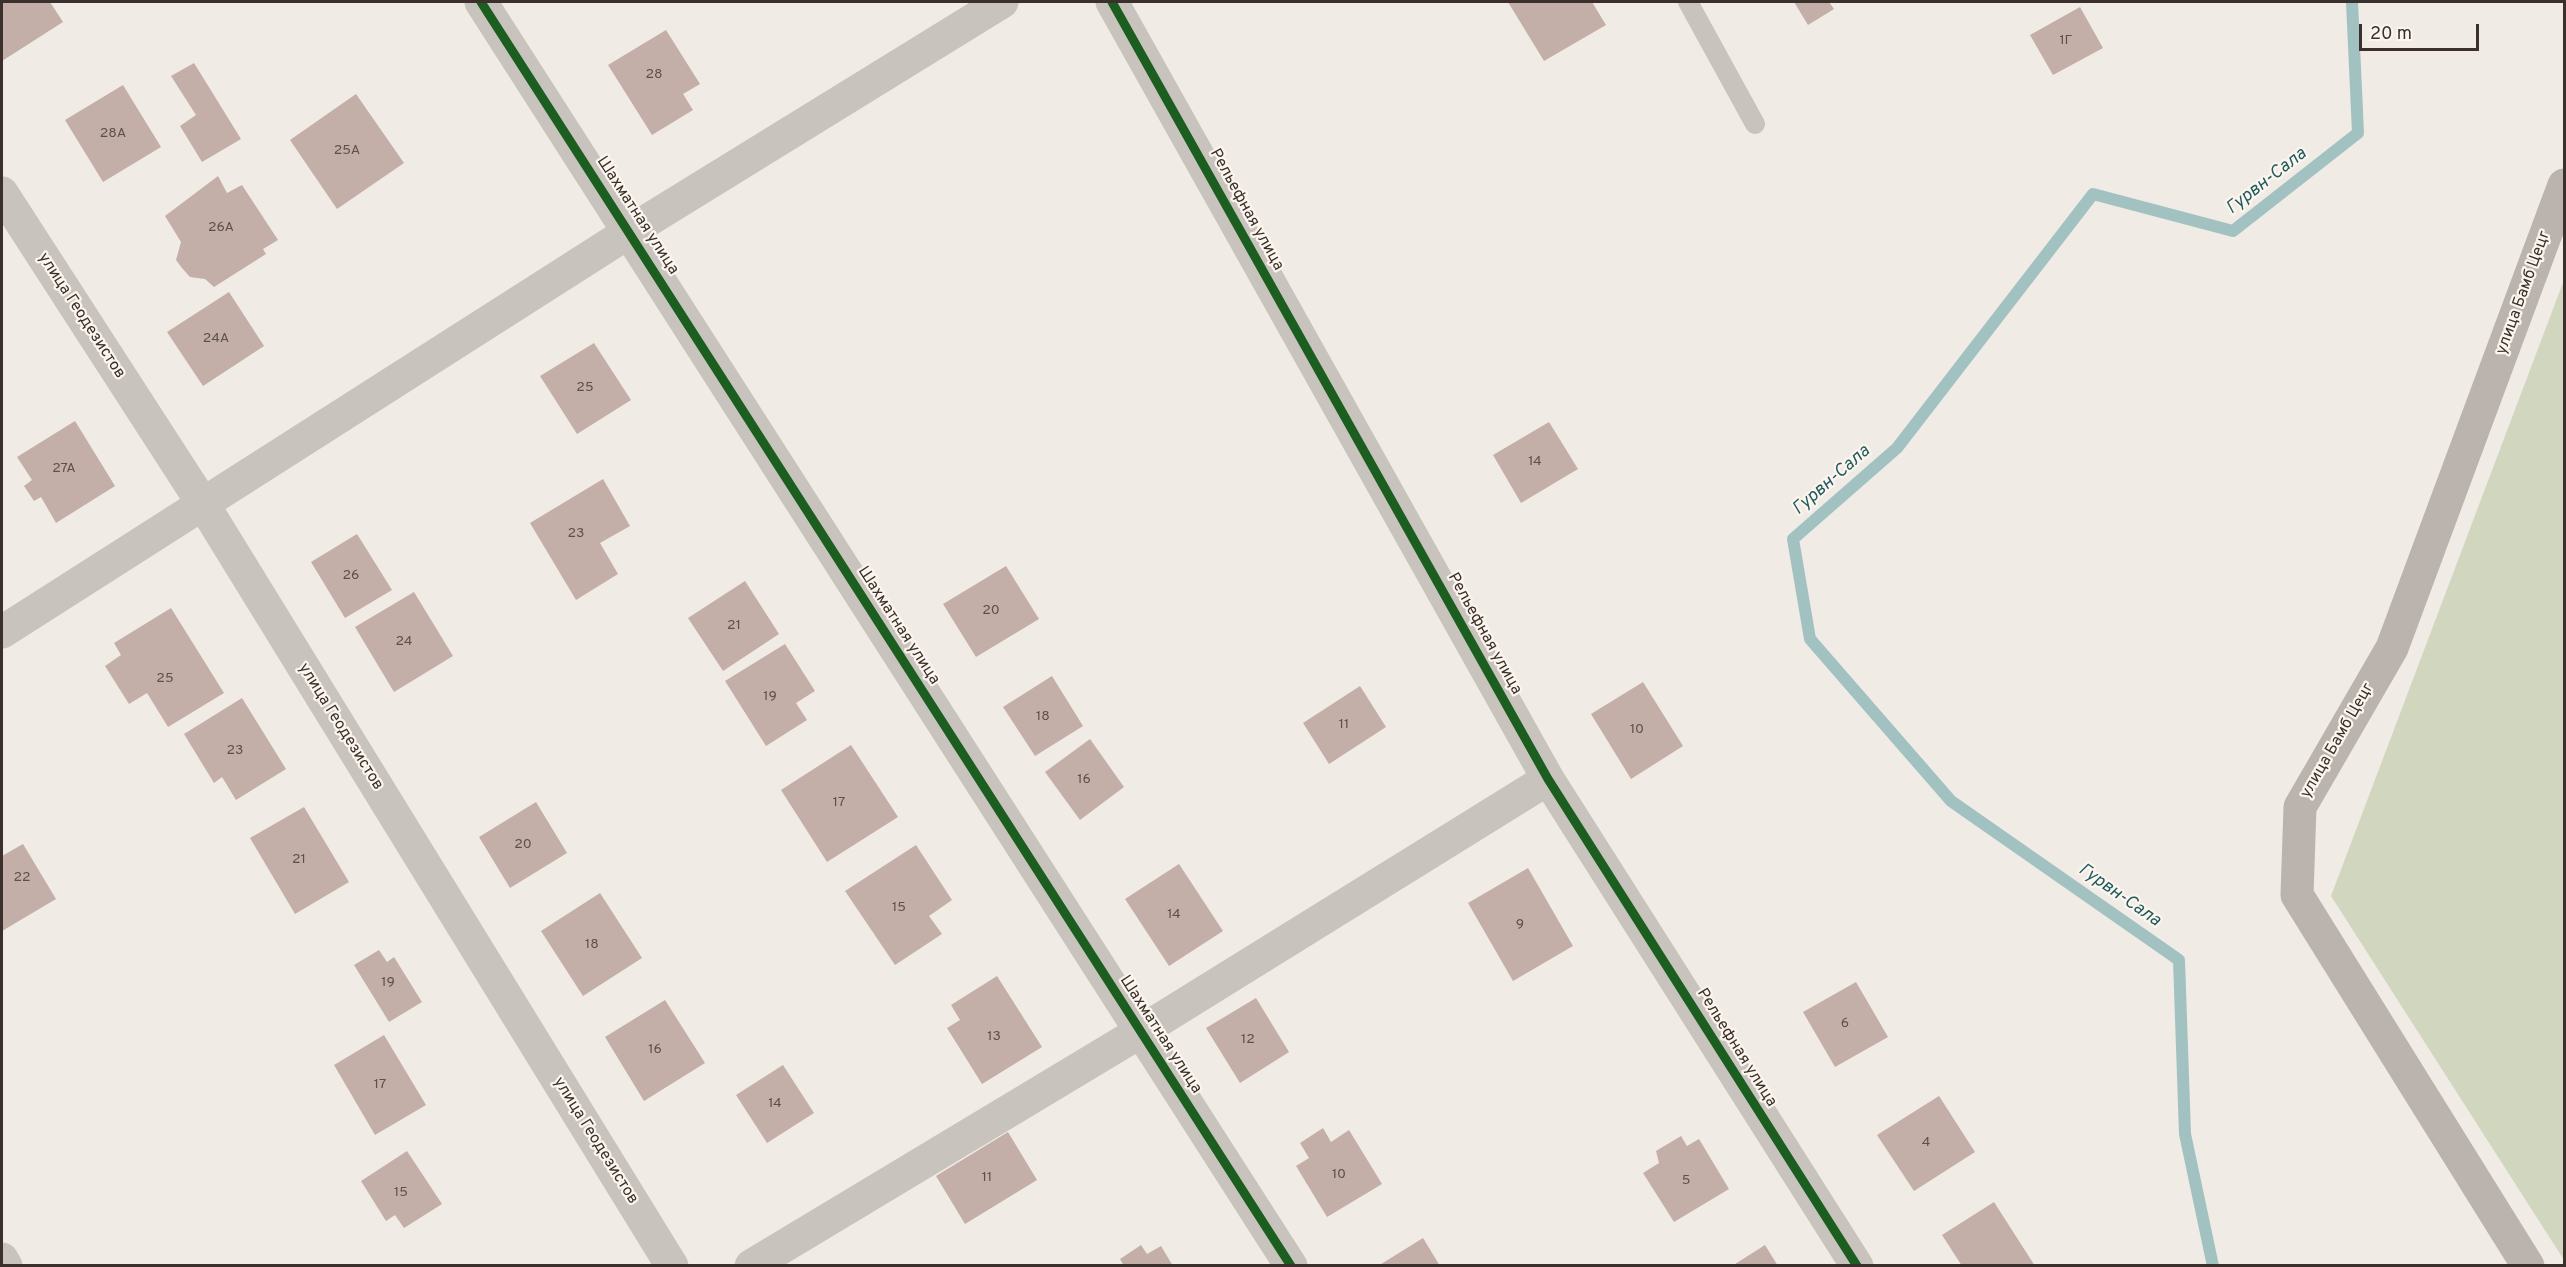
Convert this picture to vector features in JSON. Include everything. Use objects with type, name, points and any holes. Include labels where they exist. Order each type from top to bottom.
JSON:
[{"type":"main road","name":"улица Бамб Цецг","points":[[2528,1266],[2297,895],[2300,807],[2391,648],[2565,185]]},
{"type":"street","name":"Шахматная улица","points":[[481,2],[1291,1266]]},
{"type":"street","points":[[2,632],[629,232],[1002,2]]},
{"type":"street","name":"Рельефная улица","points":[[1112,2],[1548,779],[1857,1266]]},
{"type":"street","name":"улица Геодезистов","points":[[2,193],[203,504],[672,1266]]},
{"type":"street","points":[[751,1266],[1140,1032],[1548,779]]},
{"type":"street","points":[[2,1259],[6,1266]]},
{"type":"lane","points":[[1688,2],[1755,124]]},
{"type":"green space","points":[[2564,280],[2564,1260],[2331,896]]},
{"type":"building","points":[[2,2],[50,2],[63,22],[2,61]]},
{"type":"building","points":[[1508,2],[1592,2],[1606,25],[1544,61]]},
{"type":"building","points":[[1794,2],[1829,2],[1834,9],[1808,25]]},
{"type":"building","points":[[2080,7],[2103,48],[2053,75],[2030,35]]},
{"type":"building","points":[[666,30],[700,84],[683,94],[693,110],[652,135],[608,65]]},
{"type":"building","points":[[194,63],[241,139],[202,162],[180,126],[196,115],[171,76]]},
{"type":"building","points":[[123,85],[161,147],[103,182],[65,120]]},
{"type":"building","points":[[356,94],[404,163],[337,209],[290,140]]},
{"type":"building","points":[[218,176],[227,193],[242,185],[278,240],[263,249],[266,254],[214,287],[205,279],[190,277],[176,260],[181,242],[165,216]]},
{"type":"building","points":[[229,292],[264,346],[203,386],[167,332]]},
{"type":"building","points":[[594,343],[631,400],[577,434],[540,376]]},
{"type":"building","points":[[75,421],[115,486],[56,523],[41,497],[34,501],[24,486],[32,480],[17,457]]},
{"type":"building","points":[[1549,422],[1578,469],[1521,503],[1493,455]]},
{"type":"building","points":[[603,479],[630,526],[600,543],[618,574],[576,600],[530,523]]},
{"type":"building","points":[[357,534],[392,590],[345,618],[311,562]]},
{"type":"building","points":[[1006,566],[1039,619],[976,657],[943,604]]},
{"type":"building","points":[[745,581],[779,634],[723,671],[688,618]]},
{"type":"building","points":[[414,592],[453,656],[394,692],[355,627]]},
{"type":"building","points":[[171,608],[224,693],[168,727],[147,693],[129,704],[105,666],[121,655],[114,643]]},
{"type":"building","points":[[785,644],[815,691],[796,703],[807,720],[766,746],[725,681]]},
{"type":"building","points":[[1052,676],[1083,726],[1035,756],[1003,707]]},
{"type":"building","points":[[1643,682],[1683,746],[1631,779],[1591,714]]},
{"type":"building","points":[[1360,686],[1386,727],[1329,764],[1303,723]]},
{"type":"building","points":[[242,698],[286,769],[236,800],[222,777],[214,783],[184,734]]},
{"type":"building","points":[[1090,739],[1124,787],[1080,820],[1045,772]]},
{"type":"building","points":[[851,745],[898,817],[827,862],[781,790]]},
{"type":"building","points":[[536,802],[567,853],[510,888],[479,837]]},
{"type":"building","points":[[304,807],[349,882],[295,914],[250,838]]},
{"type":"building","points":[[23,844],[56,899],[2,931],[2,856]]},
{"type":"building","points":[[916,845],[952,900],[929,916],[942,934],[895,965],[845,891]]},
{"type":"building","points":[[1179,864],[1223,931],[1169,966],[1125,899]]},
{"type":"building","points":[[1528,868],[1573,946],[1513,981],[1468,903]]},
{"type":"building","points":[[600,893],[642,958],[583,996],[541,931]]},
{"type":"building","points":[[379,950],[387,962],[394,957],[422,1002],[389,1022],[354,965]]},
{"type":"building","points":[[997,976],[1042,1047],[982,1084],[947,1028],[960,1020],[951,1005]]},
{"type":"building","points":[[1856,982],[1888,1037],[1835,1067],[1803,1012]]},
{"type":"building","points":[[1256,998],[1289,1052],[1240,1083],[1206,1028]]},
{"type":"building","points":[[665,1000],[705,1063],[644,1101],[605,1037]]},
{"type":"building","points":[[384,1035],[426,1105],[375,1135],[334,1065]]},
{"type":"building","points":[[783,1065],[814,1113],[767,1143],[736,1095]]},
{"type":"building","points":[[1939,1096],[1975,1152],[1914,1191],[1877,1135]]},
{"type":"building","points":[[1323,1128],[1331,1142],[1349,1130],[1382,1184],[1327,1217],[1296,1166],[1309,1158],[1300,1143]]},
{"type":"building","points":[[1008,1132],[1037,1180],[965,1224],[936,1176]]},
{"type":"building","points":[[1681,1136],[1687,1146],[1699,1139],[1729,1189],[1674,1222],[1643,1173],[1659,1163],[1656,1151]]},
{"type":"building","points":[[407,1151],[442,1204],[404,1228],[395,1215],[386,1221],[361,1181]]},
{"type":"building","points":[[1994,1202],[2035,1266],[1962,1266],[1942,1235]]},
{"type":"building","points":[[1423,1238],[1440,1266],[1378,1266]]},
{"type":"building","points":[[1141,1245],[1147,1254],[1161,1246],[1173,1266],[1124,1266],[1120,1259]]},
{"type":"building","points":[[1765,1245],[1778,1266],[1732,1266]]},
{"type":"waterway","name":"Гурвн-Сала","points":[[2213,1266],[2185,1134],[2179,960],[1951,801],[1810,639],[1793,539],[1897,448],[2093,194],[2233,231],[2358,133],[2352,2]]},
{"type":"cycle path","points":[[481,2],[1291,1266]]},
{"type":"cycle path","points":[[1112,2],[1548,779],[1857,1266]]}]
